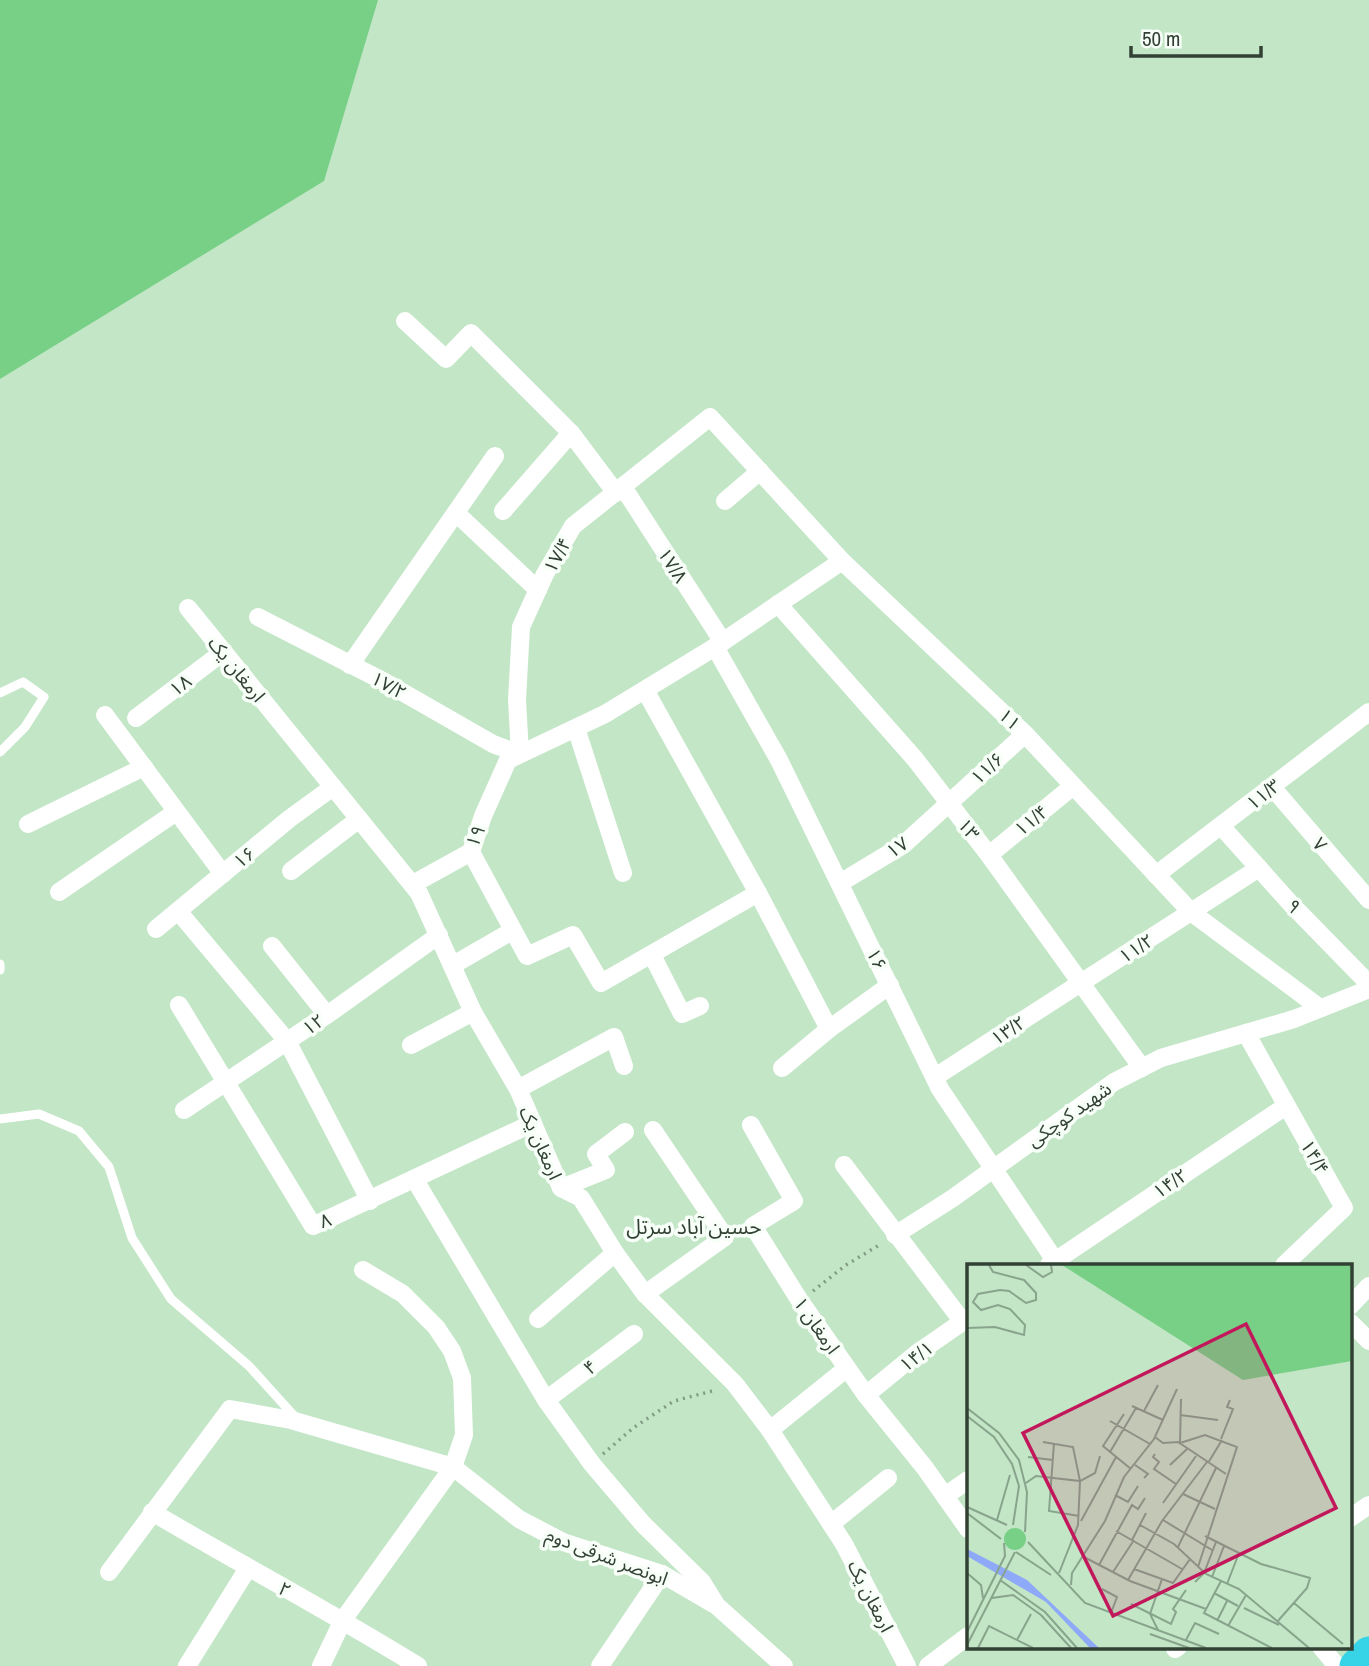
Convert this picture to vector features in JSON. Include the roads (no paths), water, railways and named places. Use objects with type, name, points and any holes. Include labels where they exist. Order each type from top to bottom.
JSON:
[{"type":"highway","points":[[1356,1666],[1369,1653]]},
{"type":"street","name":"۱۷/۸","points":[[405,321],[446,359],[471,333],[571,433],[619,490],[719,644]]},
{"type":"street","name":"۱۱","points":[[710,417],[842,561],[1025,734],[1191,912],[1320,1008]]},
{"type":"street","name":"۱۷/۴","points":[[514,757],[521,627],[573,526],[710,417]]},
{"type":"street","points":[[503,511],[571,433]]},
{"type":"street","points":[[351,665],[495,456]]},
{"type":"street","points":[[725,501],[760,471]]},
{"type":"street","points":[[456,513],[538,590]]},
{"type":"street","points":[[514,757],[605,714],[719,644],[842,561]]},
{"type":"street","name":"۱۳","points":[[778,604],[915,759],[989,855],[1142,1068]]},
{"type":"street","name":"ارمغان یک","points":[[188,608],[413,884],[474,1013],[518,1089],[561,1188],[581,1198],[615,1253],[645,1294],[735,1384],[770,1430],[844,1544],[907,1666]]},
{"type":"street","name":"۱۷/۲","points":[[258,617],[351,665],[514,757]]},
{"type":"street","name":"۱۶","points":[[719,644],[779,760],[934,1077],[1054,1264]]},
{"type":"street","name":"۱۸","points":[[136,718],[223,652]]},
{"type":"street","points":[[645,690],[758,892],[829,1029]]},
{"type":"street","points":[[105,715],[223,874]]},
{"type":"street","name":"۱۱/۳","points":[[1156,875],[1272,786],[1365,722]]},
{"type":"street","points":[[576,728],[623,873]]},
{"type":"street","name":"۱۱/۶","points":[[949,803],[1025,734]]},
{"type":"street","name":"۱۹","points":[[413,884],[471,852],[483,816],[514,757]]},
{"type":"street","points":[[28,824],[144,767]]},
{"type":"street","name":"۱۱/۴","points":[[989,855],[1073,786]]},
{"type":"street","name":"۷","points":[[1272,786],[1369,900]]},
{"type":"street","name":"۱۶","points":[[156,929],[333,787]]},
{"type":"street","name":"۱۷","points":[[840,883],[903,845],[949,803]]},
{"type":"street","points":[[59,892],[176,812]]},
{"type":"street","points":[[291,871],[359,819]]},
{"type":"street","name":"۹","points":[[1222,825],[1369,987]]},
{"type":"street","points":[[471,852],[527,956],[573,935],[601,983],[758,892]]},
{"type":"street","name":"۱۱/۲","points":[[1082,983],[1259,868]]},
{"type":"street","points":[[178,911],[286,1041],[370,1201]]},
{"type":"street","points":[[453,965],[512,931]]},
{"type":"street","name":"۱۲","points":[[184,1110],[327,1015],[439,935]]},
{"type":"street","points":[[272,946],[327,1015]]},
{"type":"street","points":[[652,955],[682,1014],[700,1006]]},
{"type":"street","name":"۱۳/۲","points":[[934,1077],[1082,983]]},
{"type":"street","points":[[782,1068],[829,1029],[890,985]]},
{"type":"street","name":"شهید کوچکی","points":[[895,1236],[953,1198],[1114,1082],[1161,1058],[1320,1008],[1369,987]]},
{"type":"street","name":"۸","points":[[179,1005],[313,1226],[533,1124]]},
{"type":"street","points":[[411,1045],[474,1013]]},
{"type":"street","name":"۱۴/۴","points":[[1246,1033],[1344,1208],[1289,1264]]},
{"type":"street","points":[[518,1089],[614,1037],[624,1066]]},
{"type":"street","name":"۱۴/۲","points":[[1054,1264],[1286,1106]]},
{"type":"street","name":"ارمغان ۱","points":[[751,1125],[794,1201],[753,1226],[800,1301],[866,1395],[967,1528]]},
{"type":"street","points":[[645,1294],[725,1237],[653,1130]]},
{"type":"street","points":[[561,1188],[606,1170],[596,1154],[625,1132]]},
{"type":"street","points":[[844,1165],[895,1236],[965,1320]]},
{"type":"street","points":[[415,1180],[546,1400],[592,1464],[643,1524],[702,1582],[717,1606]]},
{"type":"street","points":[[538,1318],[615,1253]]},
{"type":"street","points":[[321,1666],[343,1620],[453,1467],[464,1434],[462,1378],[452,1351],[436,1327],[403,1294],[363,1270]]},
{"type":"street","points":[[1352,1304],[1369,1286]]},
{"type":"street","name":"۱۴/۱","points":[[866,1395],[916,1354],[965,1320]]},
{"type":"street","points":[[1352,1324],[1369,1341]]},
{"type":"street","name":"۴","points":[[546,1400],[634,1334]]},
{"type":"street","points":[[770,1430],[847,1368]]},
{"type":"street","points":[[109,1572],[230,1409],[299,1422],[453,1467]]},
{"type":"street","name":"ابونصر شرقی دوم","points":[[453,1467],[519,1519],[562,1542],[662,1574],[717,1606],[784,1666]]},
{"type":"street","points":[[831,1524],[888,1478]]},
{"type":"street","points":[[945,1496],[967,1481]]},
{"type":"street","points":[[1352,1517],[1369,1504]]},
{"type":"street","name":"۲","points":[[152,1512],[343,1620],[418,1666]]},
{"type":"street","points":[[187,1666],[248,1568]]},
{"type":"street","points":[[600,1666],[662,1574]]},
{"type":"street","points":[[928,1666],[967,1637]]},
{"type":"street","points":[[1322,1648],[1337,1666]]},
{"type":"lane","points":[[0,693],[23,682],[44,697],[25,727],[0,752]]},
{"type":"lane","points":[[0,964],[0,970]]},
{"type":"lane","points":[[0,1119],[39,1114],[79,1131],[109,1167],[132,1238],[171,1299],[249,1366],[299,1422]]},
{"type":"district","name":"حسین آباد سرتل","points":[[694,1227]]}]
